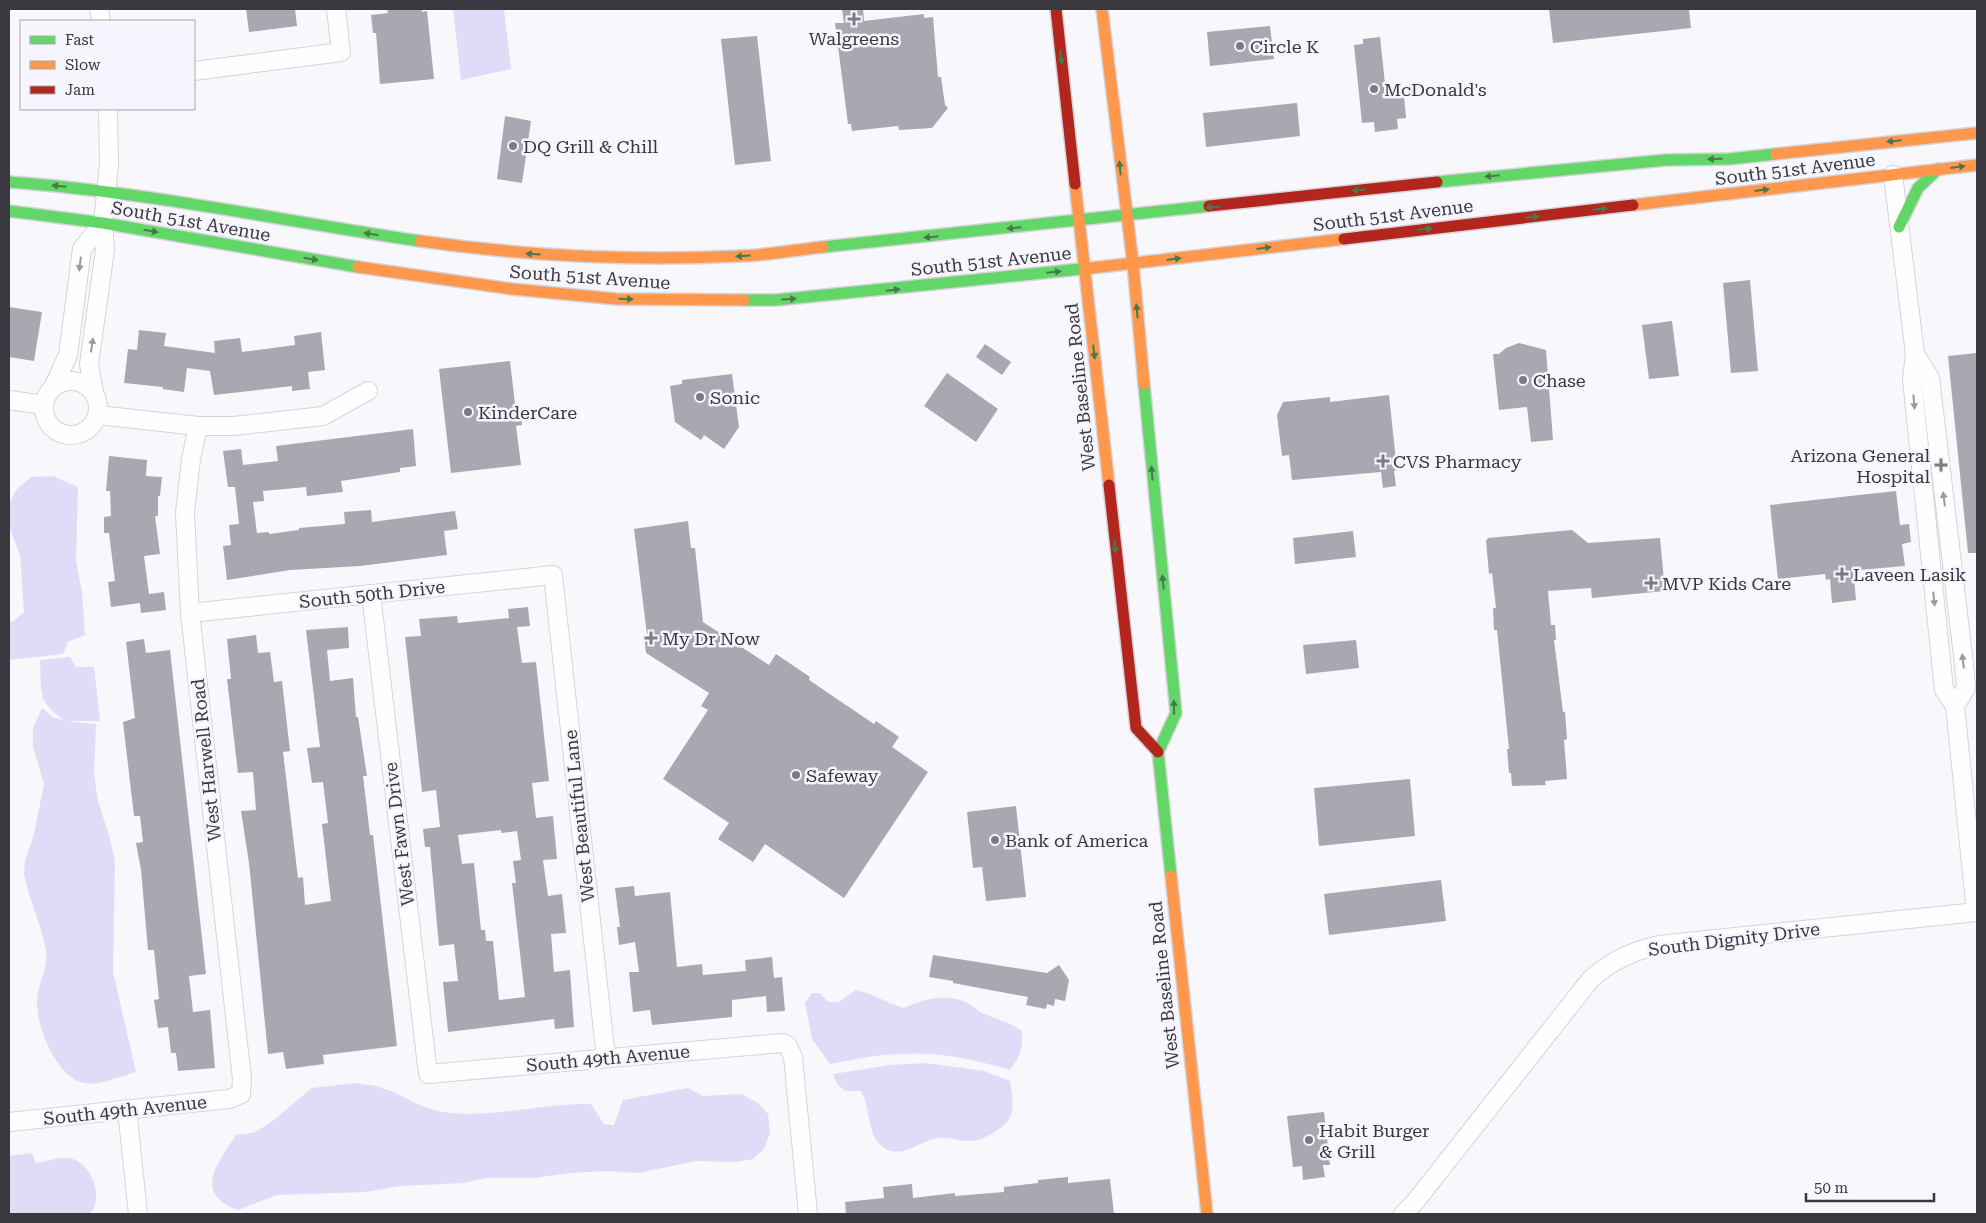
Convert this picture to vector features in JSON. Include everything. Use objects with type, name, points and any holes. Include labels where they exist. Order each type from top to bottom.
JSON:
[{"type":"main road","name":"West Baseline Road","points":[[1056,9],[1136,728],[1158,752],[1207,1214]]},
{"type":"main road","points":[[1102,9],[1133,264],[1176,713],[1158,752]]},
{"type":"main road","name":"South 51st Avenue","points":[[9,182],[107,192],[461,247],[531,254],[613,257],[742,256],[1540,171],[1666,160],[1729,159],[1977,133]]},
{"type":"main road","name":"South 51st Avenue","points":[[9,211],[103,223],[454,282],[617,299],[776,300],[1133,264],[1897,167],[1938,169],[1977,165]]},
{"type":"main road","points":[[1899,227],[1913,192],[1922,180],[1938,169]]},
{"type":"street","points":[[195,70],[341,52],[336,9]]},
{"type":"street","points":[[103,223],[82,249],[68,355],[63,370],[44,404],[49,424],[53,429],[66,435],[79,435],[85,432],[96,422],[98,414],[98,403],[94,393],[89,364],[105,250],[103,223],[107,192],[108,110]]},
{"type":"street","points":[[1897,167],[1899,227],[1915,354],[1912,379],[1935,608],[1944,690],[1954,706],[1976,912]]},
{"type":"street","points":[[53,388],[59,383],[75,381],[82,383],[94,393]]},
{"type":"street","points":[[98,414],[198,426],[234,426],[323,416],[368,391]]},
{"type":"street","points":[[9,400],[44,404]]},
{"type":"street","name":"West Harwell Road","points":[[198,426],[191,458],[185,513],[190,613],[242,1079],[240,1094]]},
{"type":"street","name":"South 50th Drive","points":[[190,613],[553,575]]},
{"type":"street","name":"West Beautiful Lane","points":[[553,575],[606,1058]]},
{"type":"street","name":"West Fawn Drive","points":[[371,594],[428,1074]]},
{"type":"street","name":"South Dignity Drive","points":[[1403,1214],[1415,1202],[1590,980],[1604,967],[1618,959],[1638,950],[1659,945],[1976,912]]},
{"type":"street","name":"South 49th Avenue","points":[[428,1074],[777,1042],[788,1046],[792,1057],[808,1214]]},
{"type":"street","name":"South 49th Avenue","points":[[9,1122],[230,1099],[240,1094]]},
{"type":"street","points":[[127,1110],[138,1214]]},
{"type":"shaded area","points":[[453,9],[504,9],[511,69],[461,80]]},
{"type":"shaded area","points":[[53,476],[78,487],[76,561],[82,592],[85,635],[68,642],[63,654],[9,660],[9,623],[24,612],[20,555],[9,526],[10,503],[16,490],[31,477]]},
{"type":"shaded area","points":[[70,657],[76,667],[94,667],[100,721],[66,721],[96,724],[94,774],[98,801],[115,861],[113,972],[136,1072],[93,1084],[80,1082],[71,1077],[56,1060],[44,1037],[38,1014],[37,998],[46,964],[46,951],[24,874],[25,862],[34,834],[44,784],[33,747],[33,728],[42,708],[54,718],[64,720],[49,707],[42,694],[40,660]]},
{"type":"shaded area","points":[[856,990],[904,1008],[936,998],[961,1000],[982,1013],[1021,1030],[1022,1041],[1016,1061],[1010,1070],[963,1058],[920,1054],[878,1056],[830,1064],[812,1039],[805,1003],[812,993],[820,993],[828,1002],[839,1002]]},
{"type":"shaded area","points":[[926,1063],[984,1071],[1010,1081],[1013,1105],[1010,1117],[1006,1123],[990,1135],[978,1140],[967,1141],[938,1138],[902,1151],[889,1151],[878,1142],[874,1135],[861,1091],[845,1091],[837,1084],[833,1074],[889,1065]]},
{"type":"shaded area","points":[[355,1083],[382,1088],[427,1108],[461,1114],[591,1104],[604,1124],[614,1125],[623,1100],[688,1088],[703,1096],[741,1094],[758,1103],[768,1114],[770,1133],[764,1149],[753,1159],[736,1162],[696,1161],[638,1173],[609,1171],[570,1173],[535,1178],[486,1178],[463,1183],[401,1186],[365,1192],[277,1195],[238,1210],[224,1203],[216,1195],[212,1186],[213,1177],[222,1156],[236,1135],[253,1133],[270,1123],[312,1088]]},
{"type":"shaded area","points":[[32,1153],[36,1163],[68,1158],[76,1160],[83,1165],[89,1172],[96,1190],[94,1207],[90,1214],[9,1214],[9,1156]]},
{"type":"building","points":[[246,9],[295,9],[297,26],[249,32]]},
{"type":"building","points":[[387,9],[422,9],[422,12],[427,11],[434,79],[380,84],[376,33],[373,33],[371,15],[388,13]]},
{"type":"building","name":"Walgreens","points":[[842,9],[863,9],[864,21],[924,14],[924,18],[933,17],[938,77],[941,77],[945,105],[948,108],[932,128],[899,130],[898,126],[852,131],[851,124],[848,124],[835,23],[844,23]]},
{"type":"building","points":[[1549,9],[1689,9],[1691,28],[1553,43]]},
{"type":"building","name":"Circle K","points":[[1270,26],[1274,59],[1210,66],[1207,32]]},
{"type":"building","points":[[757,36],[771,161],[735,165],[721,39]]},
{"type":"building","name":"McDonald's","points":[[1380,37],[1385,84],[1389,83],[1390,97],[1404,95],[1406,118],[1397,119],[1398,129],[1375,132],[1374,122],[1362,123],[1354,45],[1363,44],[1363,39]]},
{"type":"building","name":"Circle K","points":[[1297,103],[1300,136],[1206,147],[1203,113]]},
{"type":"building","name":"DQ Grill & Chill","points":[[505,116],[531,121],[522,183],[497,179]]},
{"type":"building","points":[[1750,280],[1758,371],[1731,373],[1723,283]]},
{"type":"building","points":[[9,307],[42,312],[34,361],[9,357]]},
{"type":"building","points":[[1672,321],[1679,376],[1649,379],[1642,325]]},
{"type":"building","points":[[139,330],[166,333],[164,346],[215,353],[214,341],[240,338],[242,352],[295,345],[294,336],[321,332],[325,370],[308,372],[310,389],[292,391],[292,386],[214,395],[210,371],[187,368],[184,392],[163,389],[163,387],[124,383],[128,349],[137,350]]},
{"type":"building","name":"Chase","points":[[1519,343],[1546,350],[1553,440],[1531,442],[1527,407],[1499,410],[1493,354],[1499,354],[1506,348]]},
{"type":"building","points":[[985,344],[1011,362],[1002,375],[976,357]]},
{"type":"building","points":[[1977,353],[1977,553],[1968,553],[1948,356]]},
{"type":"building","points":[[510,361],[515,404],[520,404],[522,425],[516,426],[521,465],[451,473],[439,369]]},
{"type":"building","points":[[947,373],[998,409],[976,442],[924,406]]},
{"type":"building","points":[[732,374],[739,427],[724,449],[704,435],[701,440],[675,422],[670,386],[682,384],[682,380]]},
{"type":"building","name":"CVS Pharmacy","points":[[1389,395],[1397,470],[1394,471],[1396,486],[1383,488],[1381,472],[1292,480],[1289,455],[1282,456],[1277,415],[1283,402],[1330,397],[1330,402]]},
{"type":"building","points":[[413,429],[416,466],[400,468],[400,472],[341,481],[343,492],[307,496],[306,487],[263,491],[264,501],[253,502],[257,533],[269,532],[269,534],[299,530],[299,528],[345,524],[344,512],[371,510],[372,522],[455,511],[458,529],[444,531],[447,555],[360,566],[290,570],[227,580],[223,546],[231,545],[229,525],[239,524],[235,487],[228,487],[223,451],[241,449],[243,465],[278,461],[276,446]]},
{"type":"building","points":[[109,456],[147,460],[146,476],[162,477],[160,496],[158,496],[158,516],[155,516],[160,554],[144,556],[149,594],[164,592],[166,610],[141,613],[140,603],[111,607],[108,582],[115,581],[109,533],[104,533],[104,517],[111,516],[110,491],[106,491]]},
{"type":"building","points":[[1896,491],[1900,525],[1909,524],[1911,542],[1902,544],[1905,566],[1859,570],[1859,578],[1854,578],[1856,600],[1832,603],[1830,579],[1826,580],[1825,574],[1778,579],[1770,505]]},
{"type":"building","name":"Safeway","points":[[688,521],[691,548],[695,548],[703,622],[769,665],[776,654],[810,677],[809,680],[874,724],[876,721],[899,737],[892,747],[928,772],[844,898],[765,844],[753,862],[718,839],[729,823],[663,779],[708,710],[701,706],[709,693],[646,653],[644,635],[647,635],[634,529]]},
{"type":"building","points":[[1572,530],[1588,543],[1660,538],[1665,591],[1592,598],[1591,588],[1548,591],[1551,625],[1555,625],[1556,640],[1554,640],[1563,712],[1565,712],[1567,739],[1564,740],[1567,779],[1545,781],[1546,785],[1512,786],[1511,773],[1509,773],[1507,749],[1509,749],[1497,630],[1494,630],[1493,608],[1496,608],[1492,573],[1489,574],[1486,541],[1488,538]]},
{"type":"building","points":[[1353,531],[1356,557],[1295,564],[1293,538]]},
{"type":"building","points":[[528,607],[530,626],[517,627],[522,663],[536,662],[549,781],[532,783],[536,818],[553,816],[557,859],[543,860],[548,896],[562,894],[566,933],[551,934],[554,972],[570,970],[574,1027],[555,1029],[554,1019],[448,1032],[443,982],[458,981],[454,944],[439,946],[430,847],[425,847],[423,829],[440,827],[436,790],[422,792],[405,637],[421,636],[419,619],[457,616],[458,623],[509,618],[508,609]],"holes":[[[501,830],[501,833],[517,831],[521,860],[513,861],[516,883],[512,883],[525,997],[499,1000],[493,941],[486,941],[485,930],[481,930],[474,863],[462,864],[458,835]]]},
{"type":"building","points":[[348,627],[349,648],[327,650],[330,681],[353,678],[356,717],[358,717],[367,776],[363,776],[370,835],[373,835],[397,1046],[323,1055],[324,1064],[286,1069],[283,1052],[268,1054],[249,863],[241,811],[256,810],[253,772],[238,773],[227,679],[231,679],[227,639],[256,635],[258,653],[270,652],[274,682],[282,681],[290,751],[283,752],[298,878],[303,877],[305,905],[331,901],[322,824],[328,823],[323,782],[312,783],[307,748],[320,747],[306,630]]},
{"type":"building","points":[[144,639],[146,653],[170,650],[206,974],[189,976],[193,1012],[210,1010],[215,1068],[178,1071],[176,1053],[171,1053],[168,1027],[158,1028],[154,1000],[159,999],[154,950],[148,950],[141,870],[136,843],[143,842],[140,816],[134,816],[123,722],[135,718],[126,642]]},
{"type":"building","points":[[1356,640],[1359,668],[1306,674],[1303,645]]},
{"type":"building","points":[[1410,779],[1415,836],[1319,846],[1314,788]]},
{"type":"building","name":"Bank of America","points":[[1016,806],[1026,897],[986,901],[982,867],[973,868],[967,812]]},
{"type":"building","points":[[1441,880],[1446,921],[1329,935],[1324,894]]},
{"type":"building","points":[[634,886],[635,896],[670,892],[677,967],[702,964],[703,975],[746,971],[745,960],[772,957],[774,978],[782,977],[785,1011],[767,1012],[766,996],[732,1000],[732,1017],[652,1025],[650,1010],[633,1012],[629,972],[639,972],[635,942],[619,945],[617,927],[620,927],[615,888]]},
{"type":"building","points":[[933,955],[1047,973],[1059,965],[1069,980],[1065,1001],[1055,999],[1054,1006],[1047,1004],[1046,1009],[1026,1005],[1028,997],[929,977]]},
{"type":"building","name":"Habit Burger & Grill","points":[[1324,1112],[1330,1165],[1323,1165],[1325,1177],[1303,1180],[1302,1166],[1293,1167],[1287,1116]]},
{"type":"building","points":[[1068,1177],[1068,1183],[1110,1179],[1114,1214],[846,1214],[845,1202],[884,1198],[883,1187],[912,1184],[913,1198],[955,1193],[955,1196],[1004,1192],[1004,1187],[1038,1183],[1038,1180]]},
{"type":"traffic: fast","points":[[1437,182],[1666,160],[1729,159],[1776,154]]},
{"type":"traffic: fast","points":[[1899,227],[1918,188],[1938,169]]},
{"type":"traffic: fast","points":[[9,182],[164,200],[420,241]]},
{"type":"traffic: fast","points":[[823,247],[1209,206]]},
{"type":"traffic: fast","points":[[9,211],[103,223],[358,267]]},
{"type":"traffic: fast","points":[[744,300],[776,300],[1091,268]]},
{"type":"traffic: fast","points":[[1144,384],[1176,713],[1158,752],[1171,876]]},
{"type":"traffic: slow","points":[[1102,9],[1133,264],[1144,384]]},
{"type":"traffic: slow","points":[[1776,154],[1977,133]]},
{"type":"traffic: slow","points":[[1633,205],[1977,165]]},
{"type":"traffic: slow","points":[[1075,184],[1109,485]]},
{"type":"traffic: slow","points":[[1091,268],[1344,239]]},
{"type":"traffic: slow","points":[[420,241],[539,254],[660,258],[771,254],[823,247]]},
{"type":"traffic: slow","points":[[358,267],[512,289],[617,299],[744,300]]},
{"type":"traffic: slow","points":[[1171,876],[1207,1214]]},
{"type":"traffic: jam","points":[[1056,9],[1075,184]]},
{"type":"traffic: jam","points":[[1209,206],[1437,182]]},
{"type":"traffic: jam","points":[[1344,239],[1633,205]]},
{"type":"traffic: jam","points":[[1109,485],[1136,728],[1158,752]]},
{"type":"place","name":"Walgreens","points":[[854,19]]},
{"type":"place","name":"Circle K","points":[[1240,46]]},
{"type":"place","name":"McDonald's","points":[[1374,89]]},
{"type":"place","name":"DQ Grill & Chill","points":[[513,146]]},
{"type":"place","name":"Chase","points":[[1523,380]]},
{"type":"place","name":"Sonic","points":[[700,397]]},
{"type":"place","name":"KinderCare","points":[[468,412]]},
{"type":"place","name":"CVS Pharmacy","points":[[1383,461]]},
{"type":"place","name":"Arizona General Hospital","points":[[1941,465]]},
{"type":"place","name":"Laveen Lasik","points":[[1842,574]]},
{"type":"place","name":"MVP Kids Care","points":[[1651,583]]},
{"type":"place","name":"My Dr Now","points":[[651,638]]},
{"type":"place","name":"Safeway","points":[[796,775]]},
{"type":"place","name":"Bank of America","points":[[995,840]]},
{"type":"place","name":"Habit Burger & Grill","points":[[1309,1140]]}]
